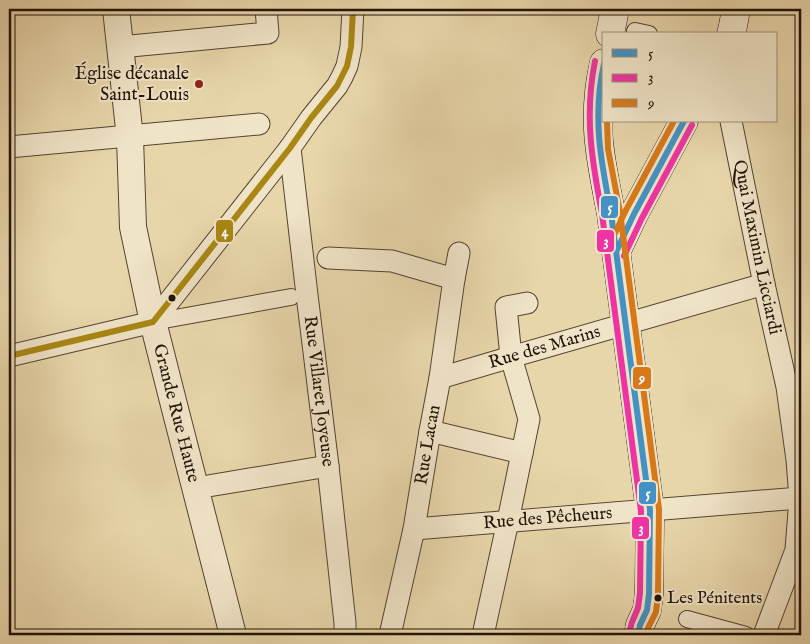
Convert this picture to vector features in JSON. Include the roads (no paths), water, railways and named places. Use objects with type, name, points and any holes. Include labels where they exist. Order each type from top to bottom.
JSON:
[{"type":"main road","points":[[615,9],[630,32]]},
{"type":"main road","points":[[731,32],[736,9]]},
{"type":"main road","points":[[602,71],[598,129],[605,185],[622,214]]},
{"type":"main road","points":[[638,635],[640,625],[650,623],[650,510],[616,252],[622,214],[683,122]]},
{"type":"street","name":"Grande Rue Haute","points":[[116,9],[130,135],[133,227],[153,322],[233,635]]},
{"type":"street","points":[[120,46],[268,34],[266,9]]},
{"type":"street","points":[[153,322],[337,86],[346,66],[351,46],[353,9]]},
{"type":"street","name":"Quai Maximin Licciardi","points":[[731,122],[787,386],[800,498],[796,550],[764,635]]},
{"type":"street","points":[[9,147],[260,124]]},
{"type":"street","name":"Rue Villaret Joyeuse","points":[[290,148],[328,466],[345,635]]},
{"type":"street","name":"Rue Lacan","points":[[390,635],[414,529],[459,253]]},
{"type":"street","points":[[328,258],[392,261],[454,280]]},
{"type":"street","name":"Rue des Marins","points":[[440,378],[764,284]]},
{"type":"street","points":[[9,356],[153,322],[290,297]]},
{"type":"street","points":[[483,635],[529,419],[511,357],[506,307],[527,303]]},
{"type":"street","points":[[430,431],[522,453]]},
{"type":"street","points":[[196,488],[328,466]]},
{"type":"street","name":"Rue des Pêcheurs","points":[[414,529],[800,498]]},
{"type":"street","points":[[687,619],[746,635]]},
{"type":"water","points":[[798,9],[801,9],[801,75]]},
{"type":"place","name":"Église décanale Saint-Louis","points":[[199,84]]},
{"type":"place","name":"Les Pénitents","points":[[658,598]]}]
